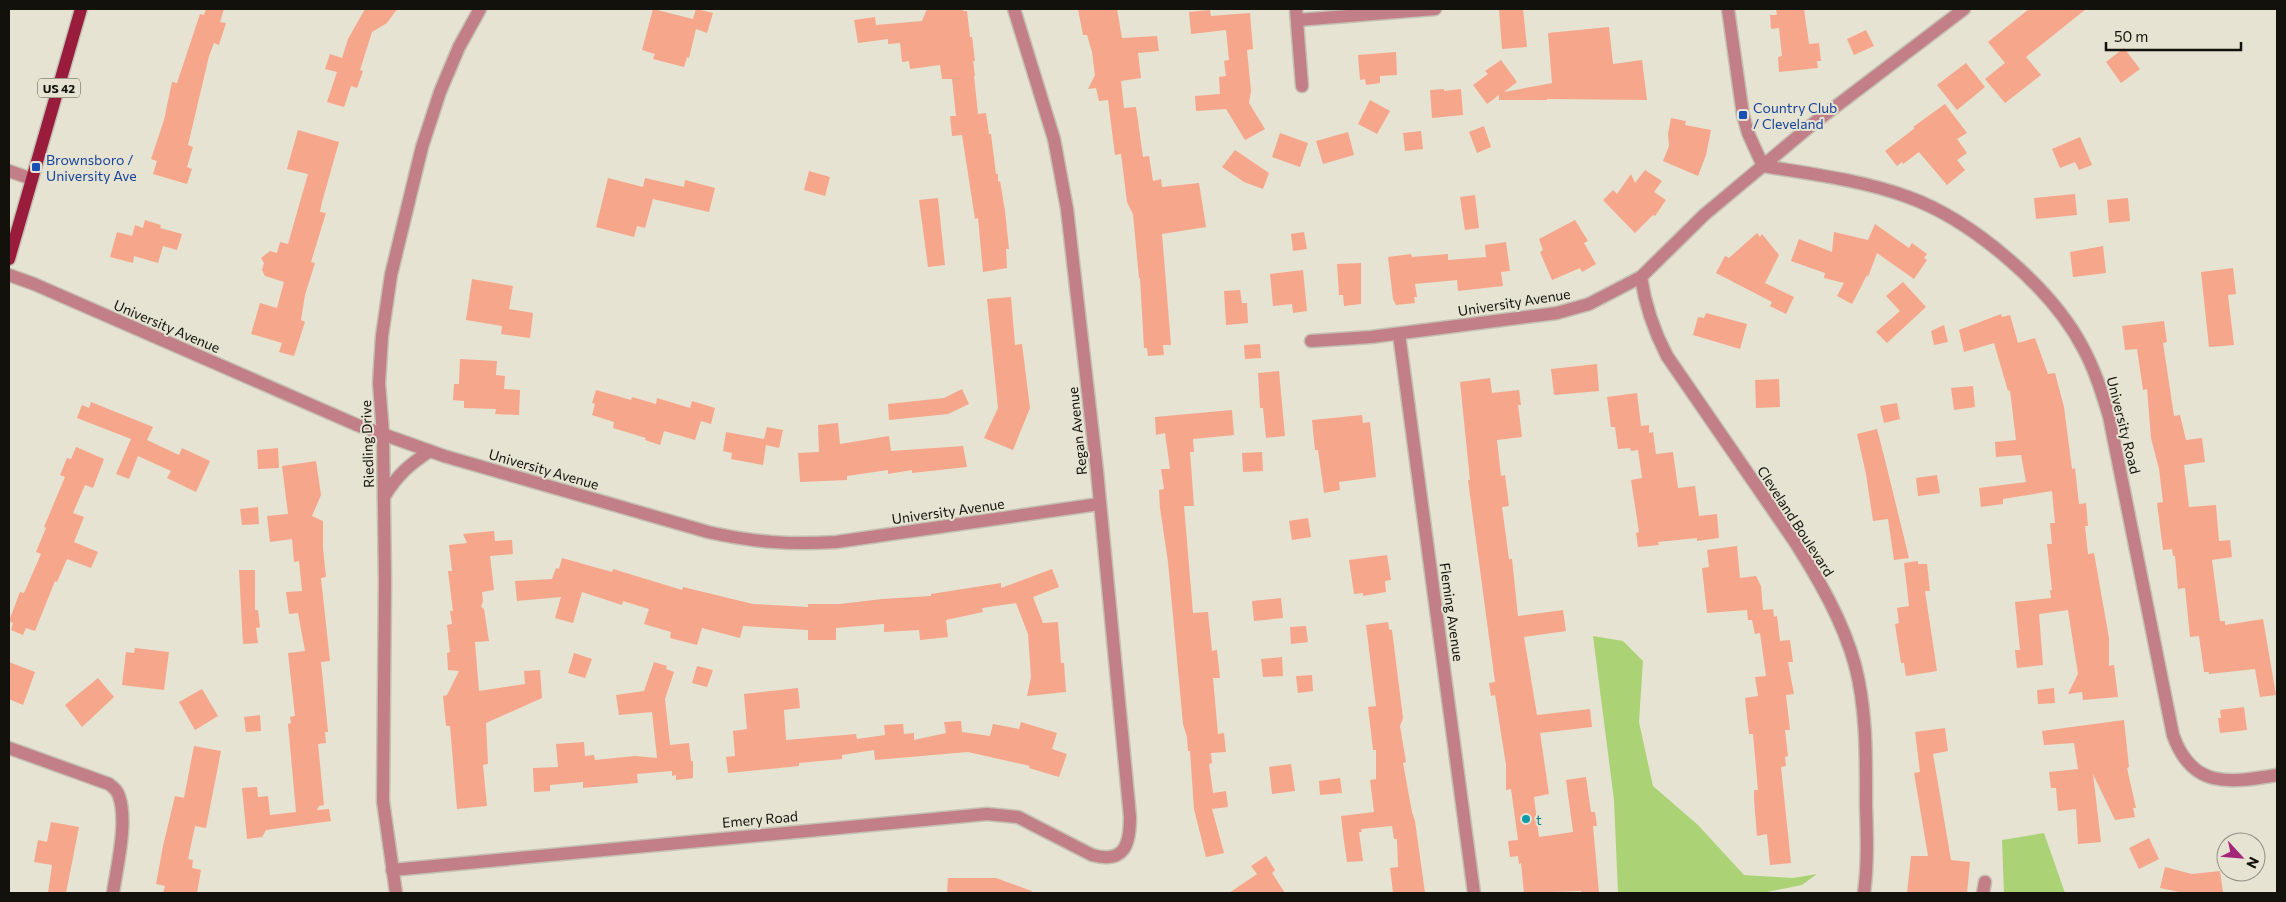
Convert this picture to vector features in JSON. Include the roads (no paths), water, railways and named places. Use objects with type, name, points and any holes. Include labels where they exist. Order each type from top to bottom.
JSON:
[{"type":"main road","name":"US 42","points":[[9,260],[81,9]]},
{"type":"street","name":"Riedling Drive","points":[[396,893],[383,801],[385,582],[383,434],[379,383],[384,318],[391,275],[422,148],[440,92],[459,47],[480,9]]},
{"type":"street","name":"Regan Avenue","points":[[1014,9],[1054,139],[1067,209],[1100,504],[1130,817],[1130,835],[1127,845],[1120,854]]},
{"type":"street","points":[[1302,86],[1297,15],[1435,9]]},
{"type":"street","points":[[1728,9],[1743,115],[1748,133],[1763,166]]},
{"type":"street","name":"University Avenue","points":[[1311,341],[1399,334],[1572,310],[1604,297],[1640,277],[1704,215],[1814,123],[1964,9]]},
{"type":"street","name":"University Road","points":[[1763,166],[1849,182],[1910,198],[1953,218],[1990,243],[2050,301],[2083,347],[2097,377],[2109,416],[2173,735],[2178,748],[2187,764],[2210,778],[2239,780],[2277,775]]},
{"type":"street","points":[[9,171],[32,179]]},
{"type":"street","name":"University Avenue","points":[[9,275],[34,284],[357,425],[430,451],[708,532],[752,542],[799,545],[836,542],[1100,504]]},
{"type":"street","name":"Cleveland Boulevard","points":[[1640,277],[1654,331],[1667,356],[1795,542],[1810,566],[1843,629],[1855,665],[1862,700],[1866,775],[1864,893]]},
{"type":"street","name":"Fleming Avenue","points":[[1399,334],[1474,893]]},
{"type":"street","points":[[384,496],[395,478],[404,469],[430,451]]},
{"type":"street","points":[[9,751],[109,784],[116,790],[120,798],[121,819],[113,893]]},
{"type":"street","name":"Emery Road","points":[[392,870],[987,814],[1018,817],[1092,855],[1104,858],[1120,854]]},
{"type":"place","name":"Country Club / Cleveland","points":[[1743,115]]},
{"type":"place","name":"Brownsboro / University Ave","points":[[36,167]]},
{"type":"place","name":"t","points":[[1526,819]]}]
